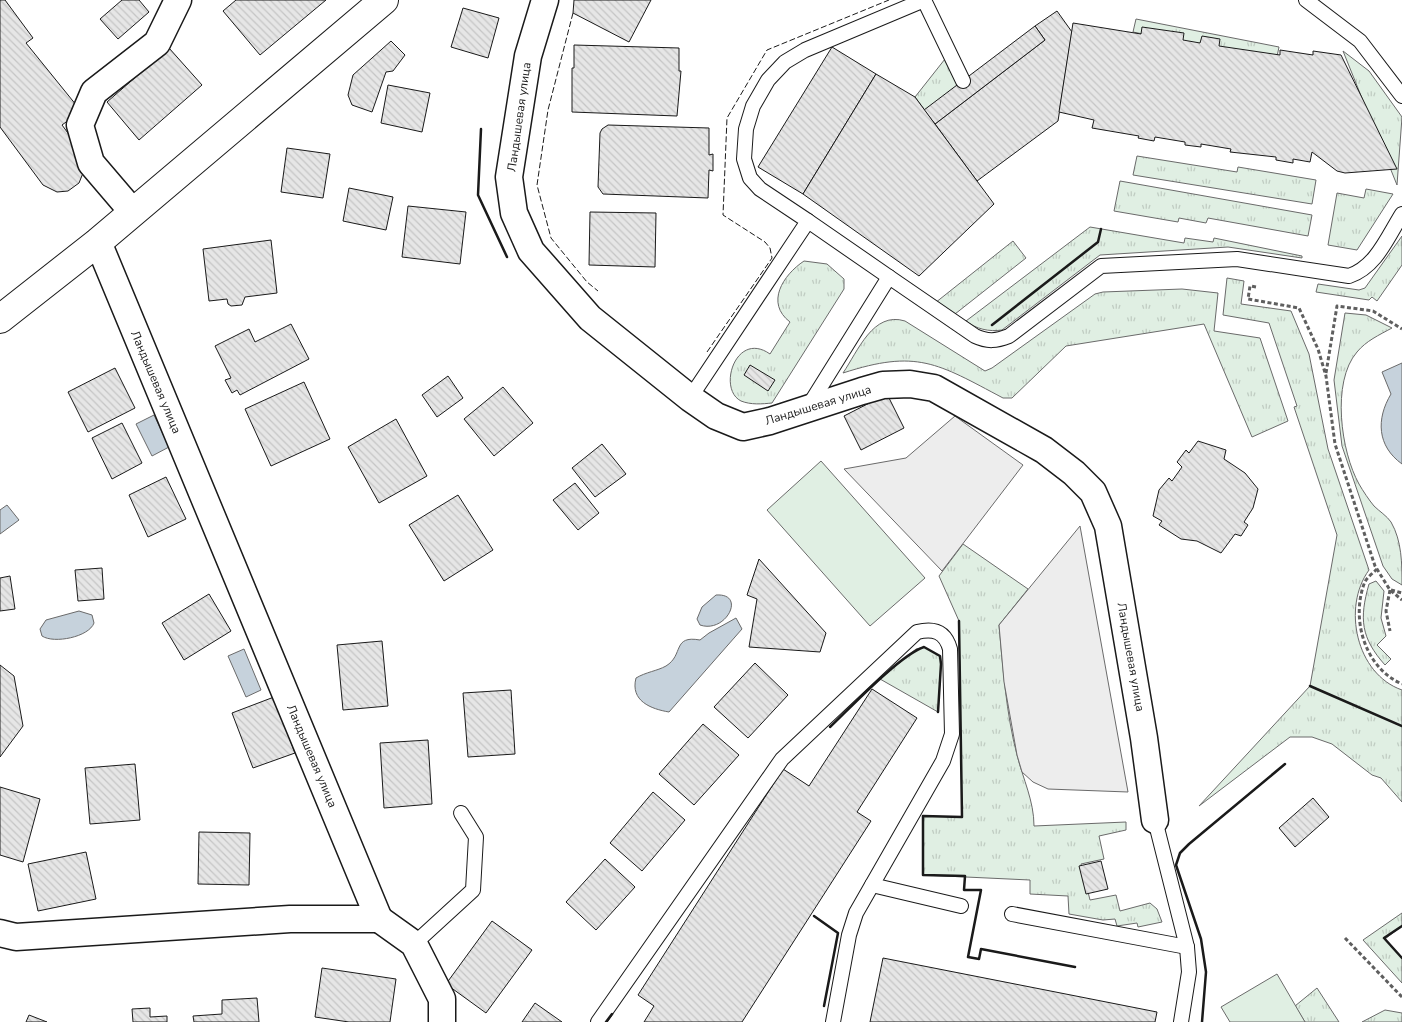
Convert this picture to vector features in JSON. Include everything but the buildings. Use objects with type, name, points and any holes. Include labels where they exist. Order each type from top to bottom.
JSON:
[{"type":"street","points":[[132,211],[91,163],[80,125],[94,92],[157,44],[178,0]]},
{"type":"street","points":[[0,318],[98,242],[132,211],[384,0]]},
{"type":"street","name":"Ландышевая улица","points":[[545,0],[528,56],[510,177],[514,213],[531,251],[590,318],[690,398],[716,416],[743,427],[883,385],[910,384],[934,388],[1044,450],[1074,473],[1093,492],[1108,526],[1144,738],[1155,820]]},
{"type":"street","name":"Ландышевая улица","points":[[98,242],[379,919]]},
{"type":"street","points":[[0,933],[16,937],[290,919],[379,919],[414,944],[442,999],[442,1022]]},
{"type":"lane","points":[[963,81],[924,0],[805,50],[785,62],[768,80],[753,106],[746,129],[744,159],[750,178],[760,189],[975,336],[986,340],[998,340],[1009,336],[1101,266],[1237,259],[1349,276],[1362,272],[1370,264],[1402,214]]},
{"type":"lane","points":[[1306,0],[1360,41],[1402,96]]},
{"type":"lane","points":[[690,398],[808,221]]},
{"type":"lane","points":[[806,409],[890,277]]},
{"type":"lane","points":[[598,1022],[782,759],[917,632],[928,630],[939,632],[947,639],[950,648],[952,734],[944,761],[856,913],[849,936],[833,1022]]},
{"type":"lane","points":[[414,944],[473,890],[476,837],[461,813]]},
{"type":"lane","points":[[1155,820],[1187,948],[1189,972],[1181,1022]]},
{"type":"lane","points":[[872,885],[961,906]]},
{"type":"lane","points":[[1012,914],[1187,948]]},
{"type":"path","points":[[1250,286],[1248,300],[1299,308],[1318,350],[1326,376],[1335,444],[1377,569],[1390,590],[1402,600]]},
{"type":"path","points":[[1326,376],[1337,306],[1373,311],[1402,329]]},
{"type":"path","points":[[1377,569],[1365,582],[1360,615],[1362,635],[1368,652],[1381,668],[1402,684]]},
{"type":"path","points":[[1390,590],[1402,593]]},
{"type":"path","points":[[1390,590],[1386,612],[1390,631]]},
{"type":"path","points":[[1346,938],[1402,997]]},
{"type":"green space","points":[[1136,19],[1279,47],[1276,61],[1133,32]]},
{"type":"green space","points":[[1343,51],[1369,71],[1402,117],[1397,185]]},
{"type":"green space","points":[[945,59],[961,92],[930,117],[915,97]]},
{"type":"green space","points":[[1137,156],[1237,172],[1238,167],[1316,180],[1312,204],[1133,175]]},
{"type":"green space","points":[[1120,181],[1312,215],[1308,236],[1208,218],[1206,223],[1179,218],[1178,222],[1114,211]]},
{"type":"green space","points":[[1366,189],[1393,194],[1357,250],[1328,245],[1337,193],[1364,198]]},
{"type":"green space","points":[[1090,227],[1184,243],[1185,238],[1213,242],[1214,238],[1302,256],[1302,258],[1228,247],[1100,255],[1002,330],[992,331],[983,329],[966,321]]},
{"type":"green space","points":[[1402,236],[1402,265],[1377,301],[1372,297],[1369,300],[1316,292],[1318,284],[1359,290],[1365,288]]},
{"type":"green space","points":[[1013,241],[1026,258],[955,314],[935,303]]},
{"type":"green space","points":[[804,261],[827,264],[844,279],[844,289],[772,403],[753,404],[741,401],[734,395],[731,385],[734,364],[740,355],[748,350],[758,349],[770,354],[790,322],[779,306],[780,290],[789,274]]},
{"type":"green space","points":[[1227,278],[1244,281],[1241,304],[1291,311],[1309,354],[1328,449],[1369,570],[1361,585],[1356,602],[1355,620],[1358,638],[1364,655],[1374,670],[1386,682],[1402,690],[1402,802],[1381,778],[1372,775],[1332,744],[1312,737],[1290,737],[1199,806],[1310,686],[1337,535],[1294,407],[1297,406],[1269,323],[1223,315]]},
{"type":"green space","points":[[1182,289],[1218,293],[1214,331],[1260,338],[1288,421],[1252,437],[1204,324],[1066,346],[1012,398],[1003,398],[961,376],[926,363],[909,361],[890,362],[843,373],[861,344],[875,327],[894,319],[905,321],[985,371],[992,368],[1095,294],[1103,292]]},
{"type":"green space","points":[[1345,313],[1366,315],[1392,328],[1373,338],[1357,352],[1349,365],[1341,399],[1347,454],[1359,484],[1366,495],[1395,529],[1401,553],[1402,585],[1392,579],[1383,566],[1342,446],[1334,380]]},
{"type":"green space","points":[[821,461],[925,578],[870,626],[767,510]]},
{"type":"green space","points":[[963,544],[1028,589],[999,625],[1010,723],[1030,799],[1034,826],[1126,822],[1126,830],[1099,836],[1104,859],[1081,864],[1090,900],[1116,895],[1120,911],[1150,903],[1157,909],[1162,922],[1138,927],[1137,923],[1117,926],[1115,919],[1103,920],[1069,914],[1068,896],[1030,894],[1030,880],[923,875],[923,816],[962,817],[959,621],[939,576]]},
{"type":"green space","points":[[1376,581],[1384,591],[1381,618],[1386,636],[1377,645],[1391,659],[1385,665],[1371,646],[1364,627],[1363,618],[1369,584]]},
{"type":"green space","points":[[924,647],[940,656],[938,712],[880,679],[916,649]]},
{"type":"green space","points":[[1402,913],[1402,926],[1385,939],[1402,958],[1402,983],[1363,940]]},
{"type":"green space","points":[[1277,974],[1305,1022],[1230,1022],[1221,1007]]},
{"type":"green space","points":[[1317,988],[1339,1022],[1305,1022],[1295,1006]]},
{"type":"green space","points":[[1385,1010],[1402,1013],[1402,1022],[1362,1022]]},
{"type":"shaded area","points":[[1402,363],[1402,464],[1394,457],[1384,441],[1381,432],[1381,422],[1386,403],[1391,394],[1382,372]]},
{"type":"shaded area","points":[[154,415],[169,447],[152,456],[136,424]]},
{"type":"shaded area","points":[[955,416],[1023,465],[942,571],[844,469],[906,458]]},
{"type":"shaded area","points":[[7,505],[19,520],[0,534],[0,510]]},
{"type":"shaded area","points":[[1080,526],[1128,792],[1048,789],[1033,782],[1022,772],[1017,755],[1004,682],[999,625]]},
{"type":"shaded area","points":[[716,595],[725,596],[730,600],[729,613],[718,624],[700,625],[697,619],[702,607]]},
{"type":"shaded area","points":[[79,611],[92,615],[94,623],[91,628],[71,638],[54,639],[42,636],[40,629],[46,620]]},
{"type":"shaded area","points":[[736,618],[742,629],[669,712],[655,709],[639,698],[636,693],[636,678],[666,666],[675,657],[679,647],[685,640],[700,640]]},
{"type":"shaded area","points":[[244,649],[261,690],[246,697],[228,656]]},
{"type":"fence","points":[[707,352],[772,258],[770,248],[765,242],[723,215],[727,118],[767,50],[889,0]]},
{"type":"fence","points":[[573,13],[548,110],[537,185],[551,238],[587,282],[598,291]]},
{"type":"wall","points":[[481,129],[478,195],[507,257]]},
{"type":"wall","points":[[992,325],[1098,242],[1101,229]]},
{"type":"wall","points":[[959,621],[962,817],[923,816],[923,875],[965,876],[964,890],[981,890],[968,957],[979,959],[981,949],[1075,967]]},
{"type":"wall","points":[[830,727],[889,671],[902,660],[924,647],[940,656],[938,712]]},
{"type":"wall","points":[[1310,686],[1402,726]]},
{"type":"wall","points":[[1202,1022],[1206,972],[1201,939],[1176,865],[1180,853],[1189,844],[1285,764]]},
{"type":"wall","points":[[814,916],[838,933],[824,1006]]},
{"type":"wall","points":[[1402,926],[1384,938],[1402,958]]},
{"type":"wall","points":[[606,1022],[612,1014]]}]
